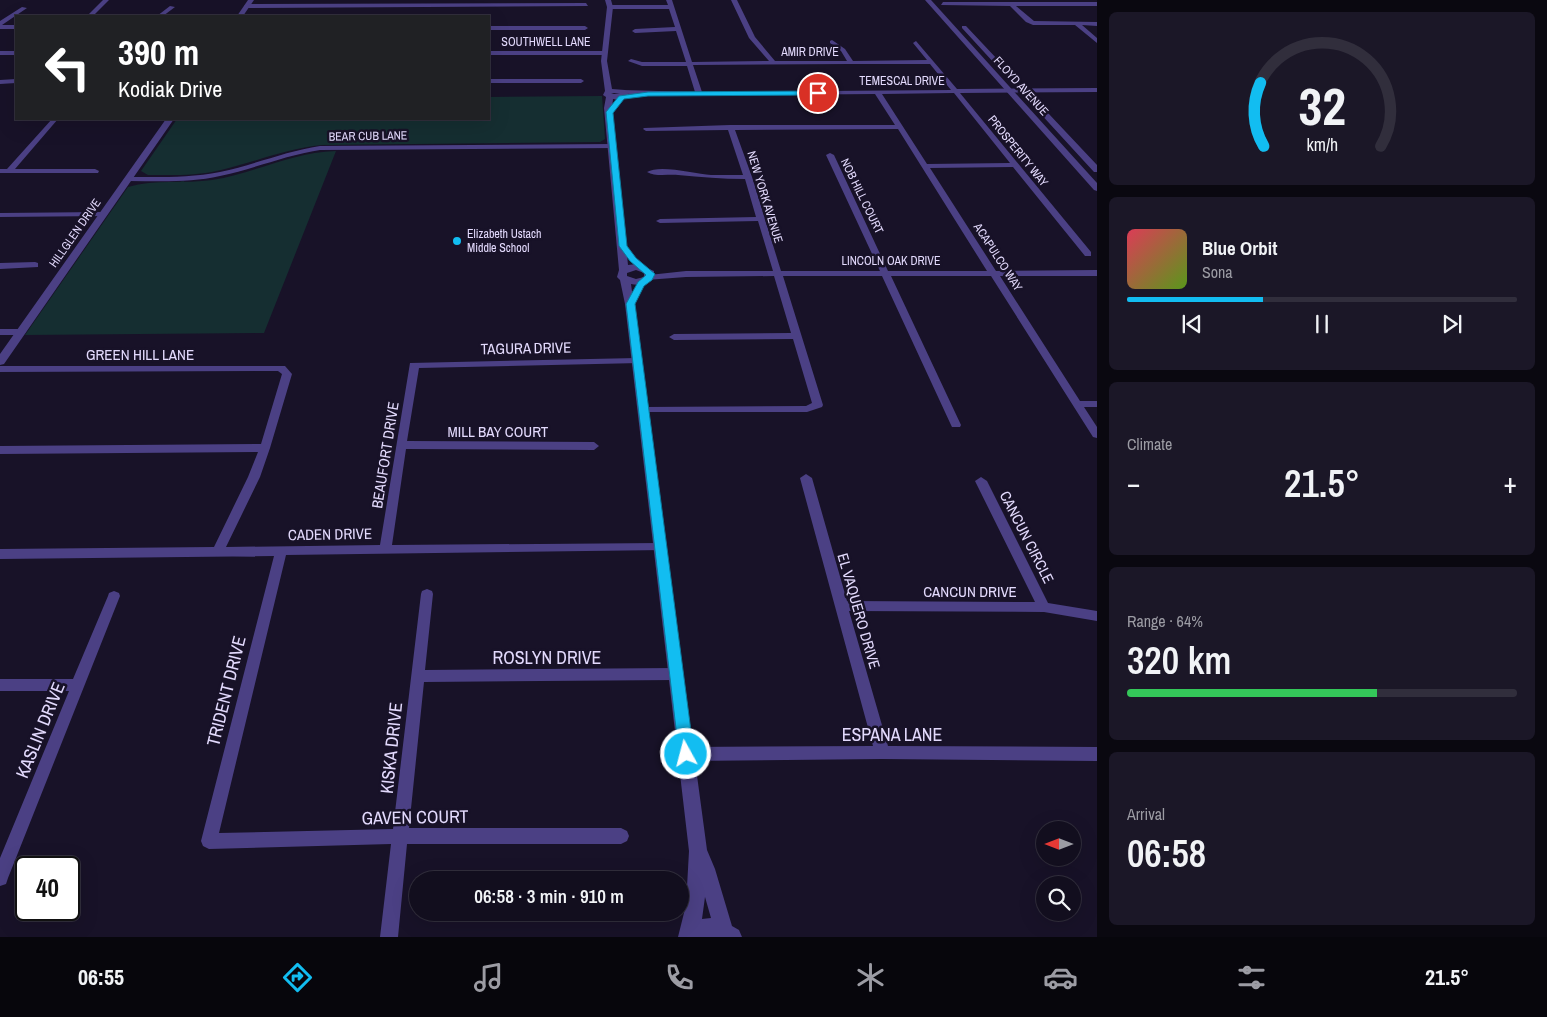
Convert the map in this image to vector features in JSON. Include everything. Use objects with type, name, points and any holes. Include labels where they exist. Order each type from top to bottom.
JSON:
[{"type":"street","points":[[91,15],[106,0]]},
{"type":"street","points":[[364,6],[366,0]]},
{"type":"street","points":[[669,0],[699,94]]},
{"type":"street","points":[[734,0],[752,38],[766,52],[773,63]]},
{"type":"street","name":"FLOYD AVENUE","points":[[928,0],[1097,188]]},
{"type":"street","points":[[941,2],[1097,4]]},
{"type":"street","points":[[941,2],[949,11]]},
{"type":"street","points":[[241,15],[249,3],[413,6],[490,3],[586,6]]},
{"type":"street","points":[[671,7],[609,4],[604,53],[623,246],[624,274],[638,362],[698,851],[697,902],[688,937]]},
{"type":"street","points":[[1011,4],[1028,21],[1033,23],[1097,24]]},
{"type":"street","points":[[410,15],[413,6]]},
{"type":"street","points":[[161,15],[172,7]]},
{"type":"street","points":[[0,26],[24,8]]},
{"type":"street","name":"FLOYD AVENUE","points":[[956,18],[1097,170]]},
{"type":"street","points":[[1077,24],[1097,41]]},
{"type":"street","points":[[0,26],[15,27]]},
{"type":"street","points":[[490,28],[585,28]]},
{"type":"street","points":[[635,31],[678,29]]},
{"type":"street","points":[[832,42],[843,50],[851,63]]},
{"type":"street","name":"PROSPERITY WAY","points":[[916,43],[1088,254]]},
{"type":"street","points":[[0,52],[15,52]]},
{"type":"street","name":"SOUTHWELL LANE","points":[[490,53],[604,53]]},
{"type":"street","name":"AMIR DRIVE","points":[[631,61],[642,64],[932,62]]},
{"type":"street","points":[[0,89],[8,81]]},
{"type":"street","points":[[0,82],[15,81]]},
{"type":"street","points":[[490,81],[581,81]]},
{"type":"street","points":[[608,82],[622,94]]},
{"type":"street","name":"TEMESCAL DRIVE","points":[[622,94],[1097,90]]},
{"type":"street","name":"ACAPULCO WAY","points":[[878,93],[1097,435]]},
{"type":"street","points":[[609,94],[622,94]]},
{"type":"street","points":[[610,112],[622,94]]},
{"type":"street","points":[[10,170],[54,120]]},
{"type":"street","name":"HILLGLEN DRIVE","points":[[0,362],[169,120]]},
{"type":"street","name":"NEW YORK AVENUE","points":[[644,410],[807,410],[818,405],[748,177],[730,128]]},
{"type":"street","points":[[646,129],[900,128]]},
{"type":"street","name":"BEAR CUB LANE","points":[[128,179],[186,179],[219,175],[290,153],[320,148],[613,146]]},
{"type":"street","name":"NOB HILL COURT","points":[[830,155],[887,273],[956,425]]},
{"type":"street","points":[[925,166],[1016,165]]},
{"type":"street","points":[[0,171],[95,171]]},
{"type":"street","points":[[651,172],[676,172],[711,177],[748,177]]},
{"type":"street","points":[[0,215],[103,214]]},
{"type":"street","points":[[660,221],[760,220]]},
{"type":"street","points":[[623,246],[645,274]]},
{"type":"street","points":[[0,266],[36,265]]},
{"type":"street","points":[[624,274],[632,267],[645,274]]},
{"type":"street","name":"LINCOLN OAK DRIVE","points":[[645,274],[1097,273]]},
{"type":"street","points":[[624,274],[632,282],[645,274]]},
{"type":"street","points":[[630,304],[645,274]]},
{"type":"street","points":[[0,332],[21,332]]},
{"type":"street","points":[[674,337],[796,336]]},
{"type":"street","name":"TAGURA DRIVE","points":[[414,365],[638,362]]},
{"type":"street","name":"BEAUFORT DRIVE","points":[[385,550],[414,365]]},
{"type":"street","name":"GREEN HILL LANE","points":[[0,369],[281,368],[287,374],[265,448]]},
{"type":"street","points":[[1078,404],[1097,404]]},
{"type":"street","name":"MILL BAY COURT","points":[[402,446],[594,446]]},
{"type":"street","points":[[0,450],[265,448],[254,477],[218,551]]},
{"type":"street","name":"EL VAQUERO DRIVE","points":[[806,478],[882,752]]},
{"type":"street","name":"CANCUN CIRCLE","points":[[981,481],[1044,608]]},
{"type":"street","name":"CADEN DRIVE","points":[[0,554],[661,547]]},
{"type":"street","name":"TRIDENT DRIVE","points":[[208,841],[281,551]]},
{"type":"street","name":"KISKA DRIVE","points":[[389,937],[427,594]]},
{"type":"street","name":"KASLIN DRIVE","points":[[0,878],[4,858],[114,596]]},
{"type":"street","name":"CANCUN DRIVE","points":[[841,606],[1044,608],[1097,616]]},
{"type":"street","name":"ROSLYN DRIVE","points":[[418,676],[676,674]]},
{"type":"street","points":[[0,685],[78,685]]},
{"type":"street","name":"ESPANA LANE","points":[[686,754],[882,752],[1097,754]]},
{"type":"street","name":"GAVEN COURT","points":[[208,841],[400,836],[622,836]]},
{"type":"street","points":[[698,851],[730,935]]},
{"type":"street","points":[[688,937],[696,930],[704,927],[714,927],[730,935]]},
{"type":"green space","points":[[602,96],[605,139],[600,142],[322,145],[296,149],[212,172],[185,175],[148,175],[141,171],[176,120],[490,120],[490,97]]},
{"type":"green space","points":[[336,151],[264,333],[25,335],[128,187],[159,182],[212,180],[244,173],[304,155]]},
{"type":"place","name":"Elizabeth Ustach Middle School","points":[[457,241]]},
{"type":"route","points":[[686,754],[630,304],[641,284],[651,274],[633,260],[623,246],[610,112],[615,104],[624,96],[648,94],[818,93]]}]
